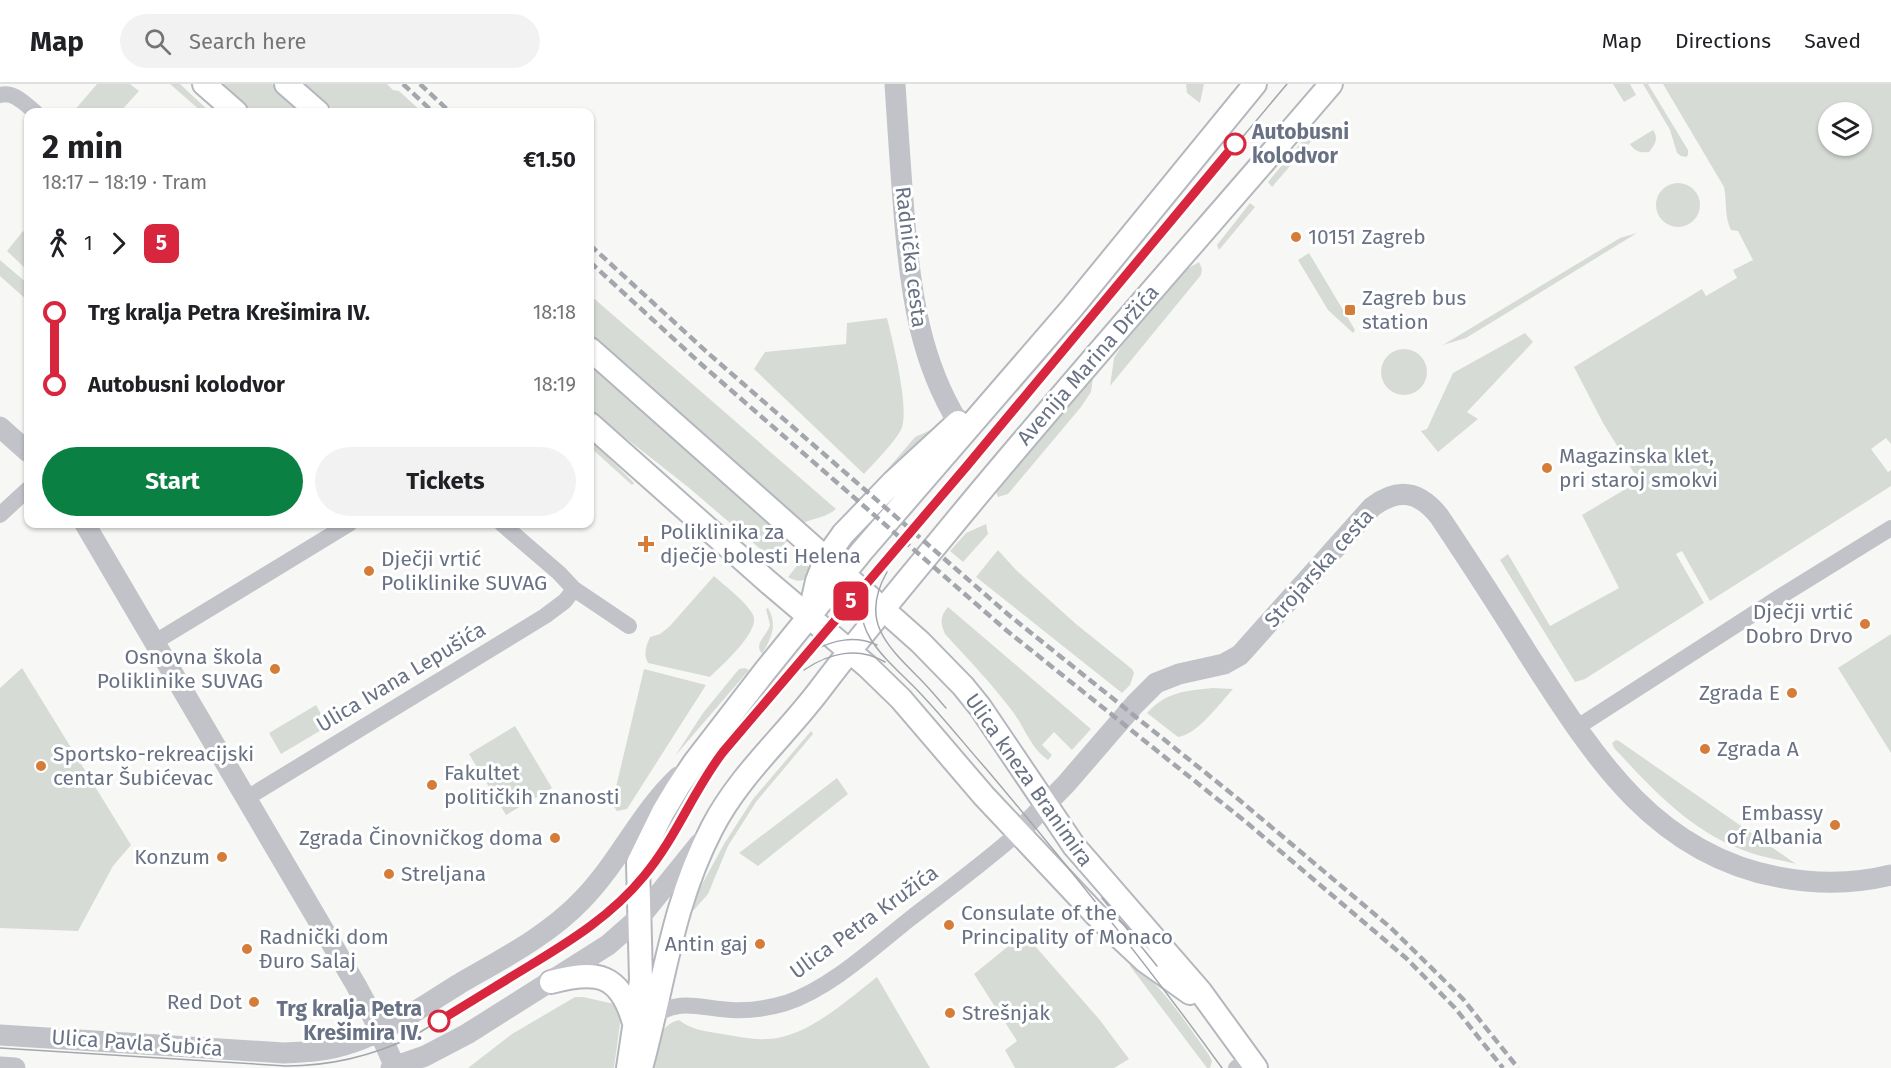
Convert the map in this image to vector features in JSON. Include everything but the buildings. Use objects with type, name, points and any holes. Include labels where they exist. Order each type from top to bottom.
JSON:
[{"type":"main road","points":[[204,84],[231,108]]},
{"type":"main road","points":[[286,84],[311,108]]},
{"type":"main road","points":[[641,1068],[644,1020],[637,874],[642,852],[663,812],[694,763],[843,574],[1005,387],[1255,84]]},
{"type":"main road","name":"Avenija Marina Držića","points":[[850,650],[1027,435],[1331,84]]},
{"type":"main road","name":"Ulica kneza Branimira","points":[[594,353],[920,642],[963,686],[992,723],[1046,805],[1094,871],[1188,977],[1213,1009],[1247,1065]]},
{"type":"main road","points":[[810,616],[817,581],[826,558],[843,534],[894,481],[958,422],[1005,387]]},
{"type":"main road","name":"Ulica kneza Branimira","points":[[594,428],[768,582],[850,650],[901,699],[1018,833],[1096,915],[1145,961],[1213,1009]]},
{"type":"main road","points":[[628,1068],[679,905],[711,829],[741,785],[850,650]]},
{"type":"main road","points":[[551,982],[579,975],[592,976],[612,983],[644,1020]]},
{"type":"street","points":[[5,84],[0,92],[14,96],[30,108]]},
{"type":"street","name":"Radnička cesta","points":[[895,84],[901,184],[915,307],[927,356],[945,399],[958,422]]},
{"type":"street","points":[[0,427],[24,448]]},
{"type":"street","points":[[0,515],[24,493]]},
{"type":"street","name":"Strojarska cesta","points":[[1018,833],[1046,805],[1147,691],[1166,678],[1224,664],[1240,655],[1366,513],[1378,502],[1399,493],[1411,495],[1426,503],[1439,516],[1576,728],[1608,770],[1662,824],[1698,850],[1730,864],[1771,876],[1804,882],[1845,881],[1891,875]]},
{"type":"street","points":[[87,528],[350,975],[379,1032],[407,1065],[466,1034],[608,945],[640,916],[677,874],[711,829]]},
{"type":"street","points":[[155,642],[342,528]]},
{"type":"street","points":[[507,528],[574,589],[629,626]]},
{"type":"street","points":[[1576,728],[1785,593],[1891,528]]},
{"type":"street","name":"Ulica Ivana Lepušića","points":[[247,798],[545,616],[565,601],[574,589]]},
{"type":"street","points":[[379,1032],[557,924],[584,899],[600,880],[655,802],[694,763]]},
{"type":"street","name":"Ulica Petra Kružića","points":[[644,1020],[676,1005],[734,1010],[761,1009],[786,1003],[806,994],[874,948],[1018,833]]},
{"type":"street","name":"Ulica Pavla Šubića","points":[[0,1035],[284,1053],[335,1048],[379,1032]]},
{"type":"street","points":[[0,1067],[15,1068]]},
{"type":"shaded area","points":[[97,84],[130,84],[139,91],[124,108],[76,108]]},
{"type":"shaded area","points":[[170,84],[180,84],[206,108],[197,108]]},
{"type":"shaded area","points":[[220,84],[272,84],[298,108],[248,108]]},
{"type":"shaded area","points":[[304,84],[387,84],[393,90],[399,91],[418,108],[331,108]]},
{"type":"shaded area","points":[[1186,84],[1204,84],[1200,103],[1187,93]]},
{"type":"shaded area","points":[[1613,84],[1630,84],[1636,95],[1624,102]]},
{"type":"shaded area","points":[[1643,84],[1648,84],[1688,150],[1686,157],[1677,153],[1670,130]]},
{"type":"shaded area","points":[[1663,84],[1891,84],[1891,444],[1886,438],[1871,449],[1888,472],[1891,470],[1891,486],[1710,601],[1682,551],[1676,554],[1704,603],[1585,679],[1575,682],[1500,560],[1508,554],[1550,626],[1619,588],[1582,515],[1639,481],[1603,423],[1574,367],[1702,289],[1706,296],[1737,278],[1733,270],[1753,260],[1738,231],[1731,230],[1726,214],[1724,187]]},
{"type":"shaded area","points":[[1315,126],[1321,130],[1272,187],[1268,182]]},
{"type":"shaded area","points":[[1653,130],[1656,141],[1649,152],[1638,151],[1630,144]]},
{"type":"shaded area","points":[[1678,183],[1693,190],[1700,205],[1693,220],[1678,227],[1663,220],[1656,205],[1663,190]]},
{"type":"shaded area","points":[[1250,203],[1255,207],[1219,250],[1217,245]]},
{"type":"shaded area","points":[[23,231],[24,267],[7,251]]},
{"type":"shaded area","points":[[1637,233],[1466,338],[1443,345],[1620,238]]},
{"type":"shaded area","points":[[1309,253],[1355,330],[1353,333],[1328,310],[1298,260]]},
{"type":"shaded area","points":[[0,260],[24,281],[24,297],[0,276]]},
{"type":"shaded area","points":[[1199,262],[1202,269],[1201,275],[1110,386],[1114,358],[1122,345],[1187,269]]},
{"type":"shaded area","points":[[594,298],[836,509],[825,516],[803,523],[594,340]]},
{"type":"shaded area","points":[[887,318],[899,374],[904,417],[896,438],[864,474],[754,369],[765,352],[846,344],[847,323]]},
{"type":"shaded area","points":[[1525,333],[1533,342],[1467,412],[1478,419],[1438,452],[1421,431],[1427,429],[1453,373]]},
{"type":"shaded area","points":[[1404,349],[1420,356],[1427,372],[1420,388],[1404,395],[1388,388],[1381,372],[1388,356]]},
{"type":"shaded area","points":[[594,369],[788,540],[771,558],[688,487],[594,413]]},
{"type":"shaded area","points":[[1093,377],[1091,392],[1081,407],[1008,494],[998,497],[996,492]]},
{"type":"shaded area","points":[[935,428],[874,486],[915,437]]},
{"type":"shaded area","points":[[594,443],[634,483],[632,485],[594,451]]},
{"type":"shaded area","points":[[986,524],[988,534],[963,562],[950,551],[966,533]]},
{"type":"shaded area","points":[[998,550],[1016,570],[1076,624],[1132,669],[1134,673],[1130,685],[1122,693],[976,577]]},
{"type":"shaded area","points":[[804,557],[810,570],[804,580],[798,581],[788,577]]},
{"type":"shaded area","points":[[714,576],[752,613],[754,620],[752,628],[740,647],[710,677],[648,663],[646,650],[650,637],[660,634],[669,627]]},
{"type":"shaded area","points":[[948,607],[1091,729],[1072,750],[1054,732],[1042,745],[1052,755],[1048,760],[1037,750],[1005,702],[945,634],[942,620],[943,613]]},
{"type":"shaded area","points":[[768,608],[773,626],[762,654],[759,646],[770,625],[766,609]]},
{"type":"shaded area","points":[[1891,634],[1891,753],[1838,668]]},
{"type":"shaded area","name":"Sportsko-rekreacijski centar Šubićevac","points":[[22,668],[131,845],[113,866],[78,931],[0,928],[0,688]]},
{"type":"shaded area","points":[[644,669],[706,685],[627,809],[617,811],[612,804]]},
{"type":"shaded area","points":[[739,669],[749,670],[675,756],[703,713]]},
{"type":"shaded area","points":[[1213,688],[1233,689],[1208,718],[1185,735],[1178,737],[1147,713],[1162,700],[1177,693]]},
{"type":"shaded area","points":[[316,705],[328,726],[281,754],[269,733]]},
{"type":"shaded area","points":[[515,726],[552,788],[506,815],[469,754]]},
{"type":"shaded area","points":[[811,731],[813,734],[756,802],[728,846],[708,894],[694,910],[689,908],[724,844],[753,799]]},
{"type":"shaded area","points":[[1616,740],[1796,864],[1757,855],[1730,845],[1693,823],[1644,780],[1614,748],[1612,743]]},
{"type":"shaded area","points":[[837,778],[848,794],[758,866],[739,853]]},
{"type":"shaded area","points":[[1022,935],[1028,938],[1099,1019],[1129,1059],[1114,1068],[1015,1068],[1005,1050],[1017,1041],[974,974]]},
{"type":"shaded area","points":[[1132,964],[1154,983],[1183,1018],[1209,1055],[1212,1061],[1210,1068],[1207,1068],[1130,966]]},
{"type":"shaded area","points":[[877,977],[930,1068],[651,1068],[662,1032],[679,1020],[699,1030],[750,1038],[782,1037],[797,1032],[826,1016]]},
{"type":"shaded area","points":[[575,997],[619,1005],[622,1009],[614,1068],[468,1068],[512,1034]]},
{"type":"tram line","points":[[0,1048],[286,1066],[303,1066],[351,1059],[382,1050],[412,1037],[556,950],[609,912],[652,866],[701,783],[736,736],[966,467],[1287,84]]},
{"type":"tram line","name":"5","points":[[439,1021],[582,933],[600,920],[631,891],[652,866],[701,783],[723,752],[966,467],[1235,144]]},
{"type":"tram line","points":[[887,572],[879,589],[876,605],[876,619],[881,632],[897,656],[946,708]]},
{"type":"tram line","points":[[867,586],[862,606],[863,619],[867,632],[875,645],[937,711],[1048,844],[1137,955],[1222,1068]]},
{"type":"tram line","points":[[812,651],[844,640],[860,640],[877,645]]},
{"type":"tram line","points":[[804,670],[823,659],[854,653],[875,657],[885,662]]},
{"type":"tram line","points":[[1102,898],[1157,966]]},
{"type":"railway","points":[[403,84],[429,108]]},
{"type":"railway","points":[[420,84],[446,108]]},
{"type":"railway","points":[[594,249],[709,354],[1010,616],[1237,798],[1391,928],[1463,999],[1518,1068]]},
{"type":"railway","points":[[594,266],[701,364],[1006,630],[1246,822],[1406,958],[1455,1008],[1503,1068]]},
{"type":"place","name":"Autobusni kolodvor","points":[[1235,144]]},
{"type":"place","name":"10151 Zagreb","points":[[1296,237]]},
{"type":"place","name":"Zagreb bus station","points":[[1350,310]]},
{"type":"place","name":"Magazinska klet, pri staroj smokvi","points":[[1547,468]]},
{"type":"place","name":"Poliklinika za dječje bolesti Helena","points":[[646,544]]},
{"type":"place","name":"Dječji vrtić Poliklinike SUVAG","points":[[369,571]]},
{"type":"place","name":"Dječji vrtić Dobro Drvo","points":[[1865,624]]},
{"type":"place","name":"Osnovna škola Poliklinike SUVAG","points":[[275,669]]},
{"type":"place","name":"Zgrada E","points":[[1792,693]]},
{"type":"place","name":"Zgrada A","points":[[1705,749]]},
{"type":"place","name":"Sportsko-rekreacijski centar Šubićevac","points":[[41,766]]},
{"type":"place","name":"Fakultet političkih znanosti","points":[[432,785]]},
{"type":"place","name":"Embassy of Albania","points":[[1835,825]]},
{"type":"place","name":"Zgrada Činovničkog doma","points":[[555,838]]},
{"type":"place","name":"Konzum","points":[[222,857]]},
{"type":"place","name":"Streljana","points":[[389,874]]},
{"type":"place","name":"Consulate of the Principality of Monaco","points":[[949,925]]},
{"type":"place","name":"Antin gaj","points":[[760,944]]},
{"type":"place","name":"Radnički dom Đuro Salaj","points":[[247,949]]},
{"type":"place","name":"Red Dot","points":[[254,1002]]},
{"type":"place","name":"Strešnjak","points":[[950,1013]]},
{"type":"place","name":"Trg kralja Petra Krešimira IV.","points":[[439,1021]]}]
